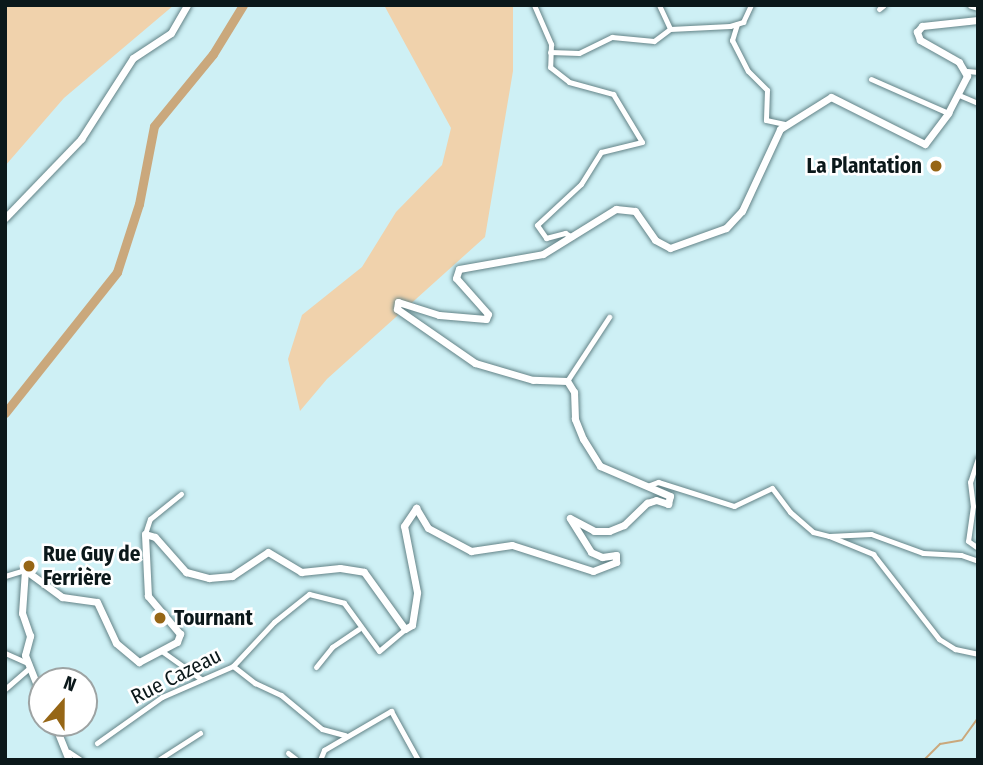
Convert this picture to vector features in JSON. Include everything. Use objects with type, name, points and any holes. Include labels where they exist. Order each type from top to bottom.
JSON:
[{"type":"street","points":[[5,218],[80,139],[134,58],[176,27],[187,5]]},
{"type":"street","points":[[534,5],[549,36],[548,64],[561,79],[613,94],[642,142],[601,152],[581,184],[537,225],[546,238],[565,233],[572,237]]},
{"type":"street","points":[[659,5],[670,29]]},
{"type":"street","points":[[550,51],[579,53],[612,37],[654,41],[670,29],[716,30],[737,23],[747,16],[751,5]]},
{"type":"street","points":[[971,5],[978,8]]},
{"type":"street","points":[[978,20],[922,26],[917,32],[920,40],[959,62],[967,71],[978,72]]},
{"type":"street","points":[[737,23],[732,40],[748,71],[767,90],[766,120],[786,124]]},
{"type":"street","points":[[567,382],[533,380],[475,363],[396,306],[400,302],[439,315],[486,319],[488,314],[456,278],[459,269],[531,258],[572,237],[616,209],[626,208],[643,216],[655,240],[670,248],[726,228],[741,211],[786,124],[838,97],[925,144],[959,95],[967,71]]},
{"type":"street","points":[[871,79],[948,113]]},
{"type":"street","points":[[959,95],[978,103]]},
{"type":"street","points":[[567,382],[609,317]]},
{"type":"street","points":[[145,534],[155,537],[186,572],[198,577],[232,576],[268,552],[301,572],[340,568],[364,572],[405,629],[412,625],[416,606],[404,526],[411,511],[419,508],[428,528],[471,551],[512,545],[600,571],[616,562],[616,555],[596,556],[573,531],[570,518],[575,517],[594,531],[609,531],[624,525],[647,503],[671,502],[670,496],[609,471],[593,457],[575,419],[574,392],[567,382]]},
{"type":"street","points":[[978,458],[970,482],[973,506],[968,541],[978,548]]},
{"type":"street","points":[[647,486],[657,482],[734,506],[772,488],[790,512],[813,532],[873,554],[939,639],[955,649],[978,654]]},
{"type":"street","points":[[25,570],[62,597],[97,603],[113,637],[132,659],[145,661],[163,652],[180,634],[148,596],[145,534],[150,519],[181,494]]},
{"type":"street","points":[[829,536],[872,534],[923,553],[961,555],[978,561]]},
{"type":"street","points":[[5,576],[25,570]]},
{"type":"street","points":[[5,690],[27,666],[30,636],[21,601],[25,570]]},
{"type":"street","name":"Rue Cazeau","points":[[97,743],[162,697],[233,666],[274,622],[309,594],[344,603],[374,648],[383,651],[405,629]]},
{"type":"street","points":[[316,667],[332,647],[359,629]]},
{"type":"street","points":[[163,652],[201,679]]},
{"type":"street","points":[[5,653],[27,666]]},
{"type":"street","points":[[233,666],[254,683],[281,695],[322,729],[346,735]]},
{"type":"street","points":[[320,760],[324,750],[391,710],[418,760]]},
{"type":"street","points":[[158,760],[200,733]]},
{"type":"street","points":[[60,737],[69,756],[81,760]]},
{"type":"street","points":[[288,754],[297,760]]},
{"type":"shaded area","points":[[5,5],[174,5],[64,98],[5,166]]},
{"type":"shaded area","points":[[384,5],[513,5],[513,71],[485,237],[327,379],[300,411],[288,359],[302,315],[362,267],[396,212],[442,165],[451,128]]},
{"type":"waterway","points":[[5,413],[117,272],[139,204],[154,126],[213,54],[243,5]]},
{"type":"waterway","points":[[924,760],[940,744],[962,740],[978,718]]},
{"type":"place","name":"La Plantation","points":[[936,166]]},
{"type":"place","name":"Rue Guy de Ferrière","points":[[29,566]]},
{"type":"place","name":"Tournant","points":[[160,618]]}]
